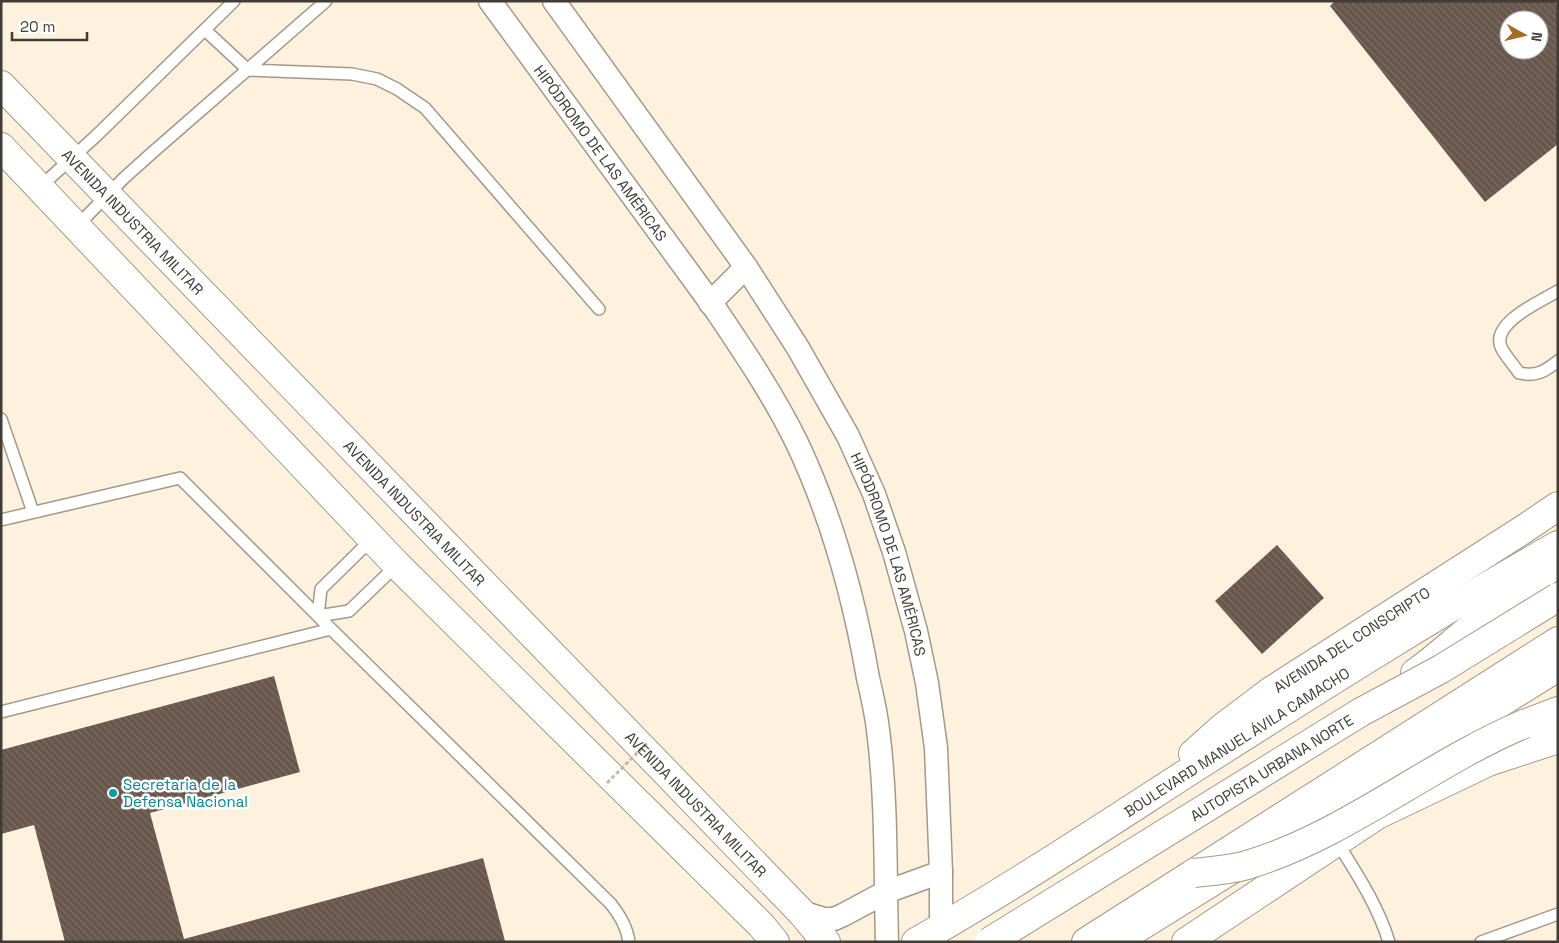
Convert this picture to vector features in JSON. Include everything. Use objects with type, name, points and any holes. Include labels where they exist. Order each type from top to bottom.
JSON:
[{"type":"main road","name":"AVENIDA INDUSTRIA MILITAR","points":[[1,84],[651,753],[801,912],[826,942]]},
{"type":"main road","points":[[1,147],[78,226],[397,566],[617,789],[761,925],[775,942]]},
{"type":"main road","name":"AVENIDA DEL CONSCRIPTO","points":[[1160,790],[1202,746],[1243,711],[1350,639],[1558,506]]},
{"type":"main road","name":"BOULEVARD MANUEL ÁVILA CAMACHO","points":[[947,937],[965,921],[974,908],[1438,616],[1558,545]]},
{"type":"main road","points":[[1361,712],[1436,658],[1470,629],[1526,589],[1558,562]]},
{"type":"main road","points":[[999,940],[1307,755],[1558,597]]},
{"type":"main road","name":"AUTOPISTA URBANA NORTE","points":[[999,940],[1361,712],[1441,669],[1558,597]]},
{"type":"main road","points":[[1086,942],[1558,641]]},
{"type":"main road","points":[[1115,942],[1558,667]]},
{"type":"main road","points":[[1194,873],[1246,865],[1303,844],[1499,734],[1558,711]]},
{"type":"main road","points":[[1186,942],[1377,815],[1488,762],[1558,739]]},
{"type":"main road","points":[[617,789],[651,753]]},
{"type":"main road","points":[[916,942],[947,937]]},
{"type":"street","name":"HIPÓDROMO DE LAS AMÉRICAS","points":[[490,1],[710,303],[746,356],[796,443],[816,489],[848,581],[859,625],[878,730],[884,825],[887,942]]},
{"type":"street","name":"HIPÓDROMO DE LAS AMÉRICAS","points":[[554,1],[746,267],[798,348],[848,436],[874,494],[894,552],[916,631],[927,683],[936,748],[941,872],[947,937]]},
{"type":"street","points":[[710,303],[746,267]]},
{"type":"street","points":[[801,912],[824,919],[834,919],[886,892],[941,872]]},
{"type":"lane","points":[[40,187],[234,1]]},
{"type":"lane","points":[[78,226],[153,152],[326,1]]},
{"type":"lane","points":[[205,30],[248,70],[352,74],[377,79],[397,89],[425,108],[599,309]]},
{"type":"lane","points":[[1558,291],[1509,322],[1502,330],[1500,340],[1501,348],[1520,373],[1536,374],[1544,372],[1558,360]]},
{"type":"lane","points":[[1,419],[33,512]]},
{"type":"lane","points":[[1,520],[180,478],[330,629],[611,904],[621,917],[628,932],[629,942]]},
{"type":"lane","points":[[318,616],[321,589],[372,539]]},
{"type":"lane","points":[[318,616],[349,611],[397,566]]},
{"type":"lane","points":[[1,712],[330,629]]},
{"type":"lane","points":[[1337,842],[1361,881],[1384,926],[1389,942]]},
{"type":"lane","points":[[1481,942],[1558,914]]},
{"type":"path","points":[[617,789],[651,753]]},
{"type":"building","points":[[1335,1],[1555,1],[1558,5],[1558,144],[1485,202],[1330,6]]},
{"type":"building","points":[[1277,545],[1324,598],[1262,654],[1215,601]]},
{"type":"building","name":"Secretaria de la Defensa Nacional","points":[[274,676],[300,772],[150,813],[184,939],[483,858],[505,941],[65,942],[34,825],[1,834],[1,750]]},
{"type":"place","name":"Secretaria de la Defensa Nacional","points":[[113,793]]}]
